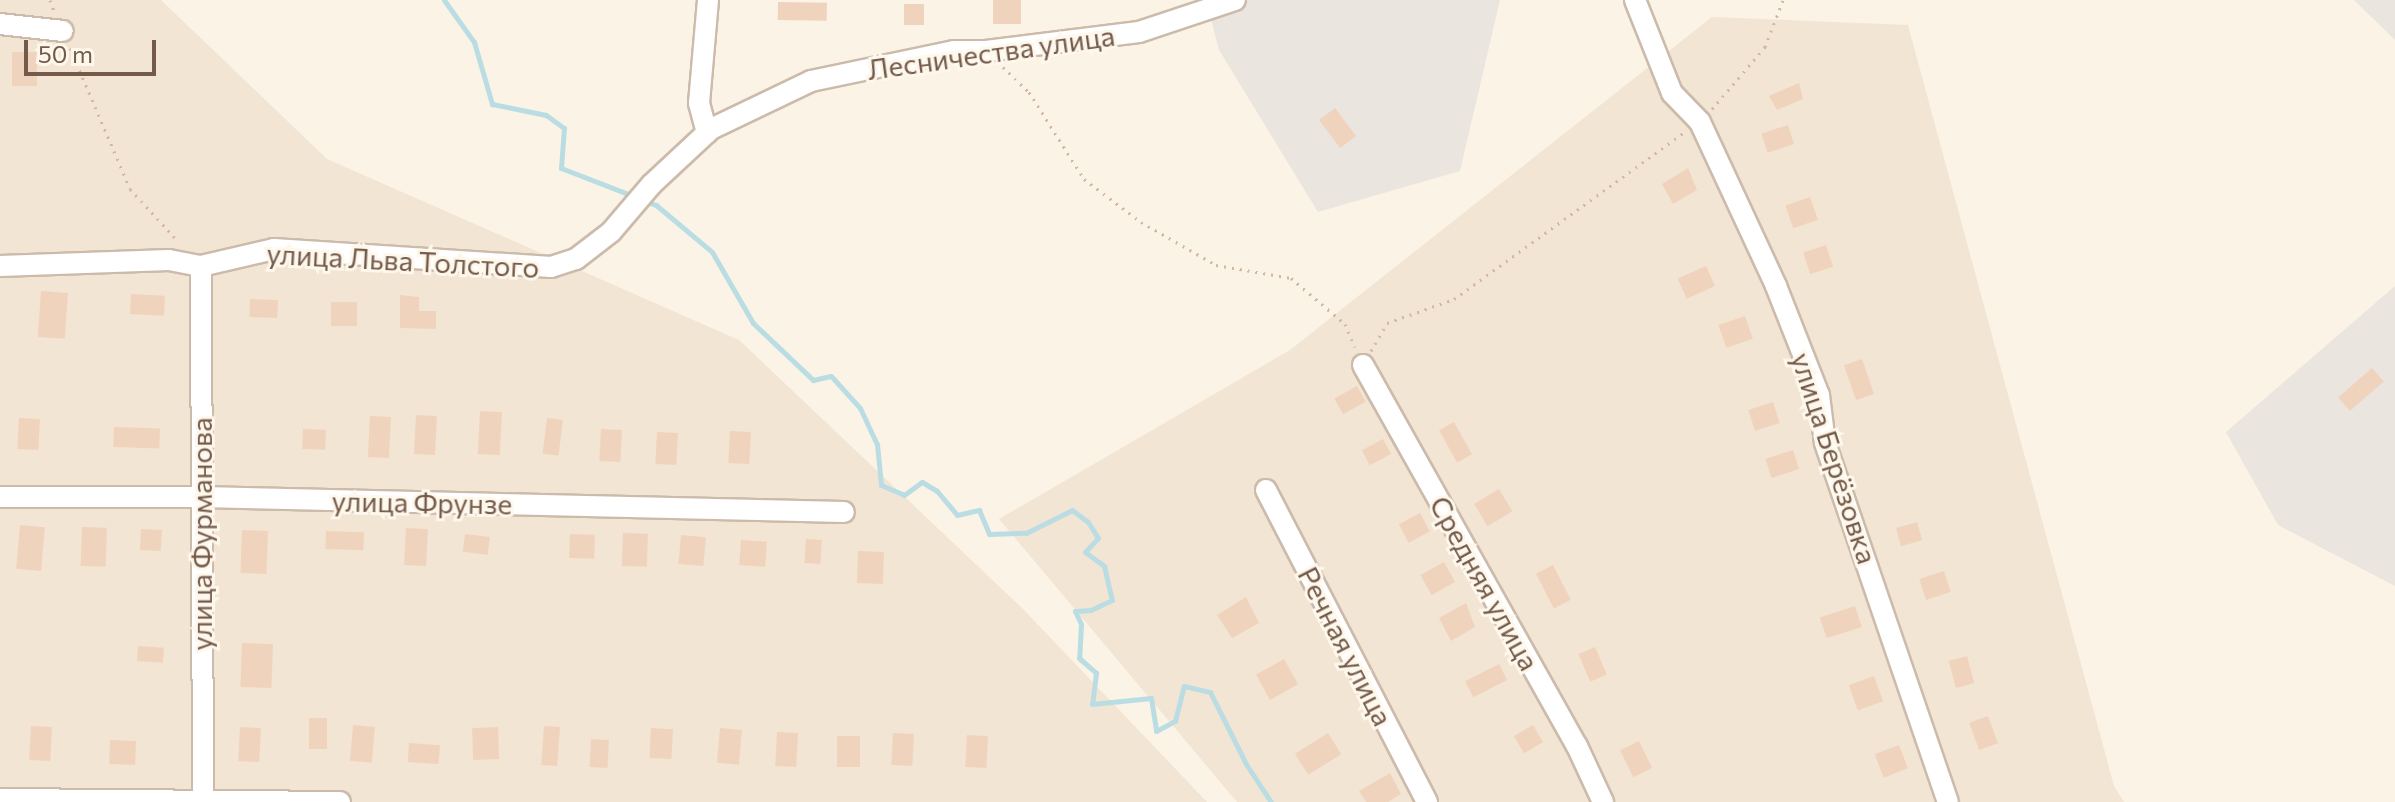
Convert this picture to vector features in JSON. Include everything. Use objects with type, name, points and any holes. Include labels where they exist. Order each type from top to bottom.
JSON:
[{"type":"street","points":[[707,133],[699,103],[708,0]]},
{"type":"street","name":"Лесничества улица","points":[[645,191],[707,133],[811,81],[954,51],[986,51],[1139,32],[1235,0]]},
{"type":"street","name":"улица Берёзовка","points":[[1635,0],[1672,93],[1700,122],[1776,286],[1819,395],[1825,443],[1948,802]]},
{"type":"street","points":[[0,24],[63,31]]},
{"type":"street","name":"улица Льва Толстого","points":[[0,266],[169,260],[201,266],[274,249],[551,267],[576,259],[611,232],[645,191]]},
{"type":"street","name":"улица Фурманова","points":[[201,266],[203,801]]},
{"type":"street","name":"Средняя улица","points":[[1363,365],[1577,746],[1603,802]]},
{"type":"street","name":"Речная улица","points":[[1266,490],[1427,802]]},
{"type":"street","name":"улица Фрунзе","points":[[0,497],[201,497],[844,512]]},
{"type":"street","points":[[0,799],[340,802]]},
{"type":"path","points":[[1363,365],[1387,323],[1454,299],[1700,122],[1765,47],[1783,0]]},
{"type":"path","points":[[63,31],[130,189],[181,244]]},
{"type":"path","points":[[986,51],[1029,92],[1084,179],[1141,222],[1216,265],[1291,278],[1345,324],[1363,365]]},
{"type":"shaded area","points":[[0,0],[161,0],[327,159],[739,340],[1023,609],[1207,802],[0,802]]},
{"type":"shaded area","points":[[1206,0],[1500,0],[1460,171],[1318,212],[1219,50]]},
{"type":"shaded area","points":[[2354,0],[2395,0],[2395,40]]},
{"type":"shaded area","points":[[1712,17],[1908,25],[2114,786],[2124,802],[1237,802],[999,519],[1290,350]]},
{"type":"shaded area","points":[[2395,286],[2395,586],[2278,525],[2226,432]]},
{"type":"building","points":[[993,0],[1021,0],[1021,24],[993,24]]},
{"type":"building","points":[[778,2],[827,3],[827,21],[778,20]]},
{"type":"building","points":[[904,4],[924,4],[924,25],[904,25]]},
{"type":"building","points":[[12,52],[37,52],[37,86],[12,86]]},
{"type":"building","points":[[1799,83],[1803,99],[1777,110],[1769,96]]},
{"type":"building","points":[[1335,108],[1356,136],[1340,148],[1319,120]]},
{"type":"building","points":[[1788,125],[1794,144],[1768,153],[1761,134]]},
{"type":"building","points":[[1688,168],[1697,190],[1673,204],[1662,184]]},
{"type":"building","points":[[1810,197],[1818,220],[1793,228],[1785,205]]},
{"type":"building","points":[[1826,245],[1833,267],[1810,274],[1803,252]]},
{"type":"building","points":[[1706,266],[1715,286],[1687,299],[1678,279]]},
{"type":"building","points":[[41,291],[68,293],[65,339],[38,337]]},
{"type":"building","points":[[131,294],[165,296],[164,316],[130,314]]},
{"type":"building","points":[[400,295],[419,297],[419,311],[436,311],[436,329],[400,328]]},
{"type":"building","points":[[250,299],[278,300],[277,318],[249,317]]},
{"type":"building","points":[[331,302],[357,302],[357,326],[331,326]]},
{"type":"building","points":[[1745,316],[1753,339],[1726,348],[1719,325]]},
{"type":"building","points":[[1862,359],[1874,394],[1856,400],[1844,365]]},
{"type":"building","points":[[2372,368],[2384,382],[2350,411],[2338,398]]},
{"type":"building","points":[[1357,386],[1366,402],[1343,414],[1334,399]]},
{"type":"building","points":[[1773,402],[1780,423],[1755,431],[1748,410]]},
{"type":"building","points":[[480,411],[502,412],[500,455],[478,454]]},
{"type":"building","points":[[416,415],[437,416],[435,455],[414,454]]},
{"type":"building","points":[[370,416],[391,417],[389,458],[368,457]]},
{"type":"building","points":[[19,418],[40,419],[38,450],[17,449]]},
{"type":"building","points":[[547,418],[563,420],[558,456],[543,454]]},
{"type":"building","points":[[1454,422],[1472,454],[1457,463],[1439,430]]},
{"type":"building","points":[[114,427],[160,429],[159,449],[113,447]]},
{"type":"building","points":[[303,429],[326,430],[325,450],[302,449]]},
{"type":"building","points":[[601,429],[622,430],[620,462],[599,461]]},
{"type":"building","points":[[730,431],[751,432],[749,464],[728,463]]},
{"type":"building","points":[[657,432],[678,433],[676,465],[655,464]]},
{"type":"building","points":[[1383,439],[1391,454],[1370,465],[1362,450]]},
{"type":"building","points":[[1793,450],[1799,469],[1772,478],[1765,459]]},
{"type":"building","points":[[1499,489],[1512,511],[1488,526],[1474,504]]},
{"type":"building","points":[[1420,513],[1430,532],[1409,543],[1399,524]]},
{"type":"building","points":[[1917,522],[1922,540],[1901,546],[1896,528]]},
{"type":"building","points":[[20,525],[45,527],[41,571],[16,569]]},
{"type":"building","points":[[82,527],[107,528],[106,567],[81,566]]},
{"type":"building","points":[[406,528],[428,529],[426,566],[404,565]]},
{"type":"building","points":[[141,529],[162,530],[161,551],[140,550]]},
{"type":"building","points":[[242,530],[268,531],[266,574],[240,573]]},
{"type":"building","points":[[326,531],[364,532],[363,550],[325,549]]},
{"type":"building","points":[[623,533],[648,534],[647,567],[622,566]]},
{"type":"building","points":[[465,534],[490,537],[488,555],[463,552]]},
{"type":"building","points":[[570,534],[595,535],[594,559],[569,558]]},
{"type":"building","points":[[681,535],[706,537],[703,566],[678,564]]},
{"type":"building","points":[[806,539],[822,540],[820,564],[804,563]]},
{"type":"building","points":[[741,540],[767,542],[765,567],[739,565]]},
{"type":"building","points":[[858,551],[884,552],[883,584],[857,583]]},
{"type":"building","points":[[1444,562],[1455,582],[1432,595],[1420,575]]},
{"type":"building","points":[[1553,565],[1571,600],[1554,608],[1536,574]]},
{"type":"building","points":[[1944,571],[1951,592],[1926,600],[1919,579]]},
{"type":"building","points":[[1246,597],[1259,623],[1232,638],[1217,615]]},
{"type":"building","points":[[1466,603],[1475,627],[1451,641],[1439,618]]},
{"type":"building","points":[[1855,606],[1862,627],[1827,638],[1820,617]]},
{"type":"building","points":[[242,643],[273,644],[271,688],[240,687]]},
{"type":"building","points":[[138,646],[164,648],[163,663],[137,661]]},
{"type":"building","points":[[1595,647],[1607,675],[1590,682],[1578,654]]},
{"type":"building","points":[[1967,656],[1974,683],[1956,688],[1949,661]]},
{"type":"building","points":[[1284,659],[1298,684],[1270,700],[1256,675]]},
{"type":"building","points":[[1499,664],[1507,680],[1473,697],[1465,681]]},
{"type":"building","points":[[1874,676],[1883,701],[1858,711],[1849,685]]},
{"type":"building","points":[[1988,716],[1998,743],[1979,750],[1969,723]]},
{"type":"building","points":[[309,718],[327,718],[327,749],[309,749]]},
{"type":"building","points":[[353,725],[375,727],[372,763],[350,761]]},
{"type":"building","points":[[1533,725],[1543,742],[1524,753],[1514,736]]},
{"type":"building","points":[[31,726],[52,727],[50,761],[29,760]]},
{"type":"building","points":[[544,726],[560,727],[557,766],[541,765]]},
{"type":"building","points":[[240,727],[261,728],[259,762],[238,761]]},
{"type":"building","points":[[498,727],[499,759],[473,760],[472,728]]},
{"type":"building","points":[[651,728],[673,729],[671,759],[649,758]]},
{"type":"building","points":[[720,728],[742,730],[739,765],[717,763]]},
{"type":"building","points":[[777,732],[798,733],[796,767],[775,766]]},
{"type":"building","points":[[893,733],[914,734],[912,766],[891,765]]},
{"type":"building","points":[[1328,733],[1341,754],[1308,775],[1295,754]]},
{"type":"building","points":[[967,735],[988,736],[986,768],[965,767]]},
{"type":"building","points":[[837,736],[860,736],[860,767],[837,767]]},
{"type":"building","points":[[591,739],[609,740],[608,768],[590,767]]},
{"type":"building","points":[[110,740],[136,741],[135,765],[109,764]]},
{"type":"building","points":[[1639,741],[1652,768],[1633,777],[1620,750]]},
{"type":"building","points":[[409,743],[440,745],[439,764],[408,762]]},
{"type":"building","points":[[1899,745],[1908,768],[1884,778],[1875,754]]},
{"type":"building","points":[[1390,773],[1401,794],[1388,802],[1366,802],[1359,791]]},
{"type":"waterway","points":[[444,0],[474,42],[492,104],[546,115],[564,128],[561,168],[636,197]]},
{"type":"waterway","points":[[645,201],[656,205],[712,252],[753,323],[813,380],[831,376],[860,408],[877,444],[881,485],[904,495],[922,482],[937,491],[957,515],[979,510],[989,534],[1026,533],[1072,510],[1088,522],[1098,538],[1085,552],[1104,566],[1112,600],[1091,610],[1075,611],[1081,624],[1079,658],[1096,673],[1092,704],[1151,698],[1156,731],[1175,721],[1184,686],[1210,692],[1246,764],[1271,802]]}]
